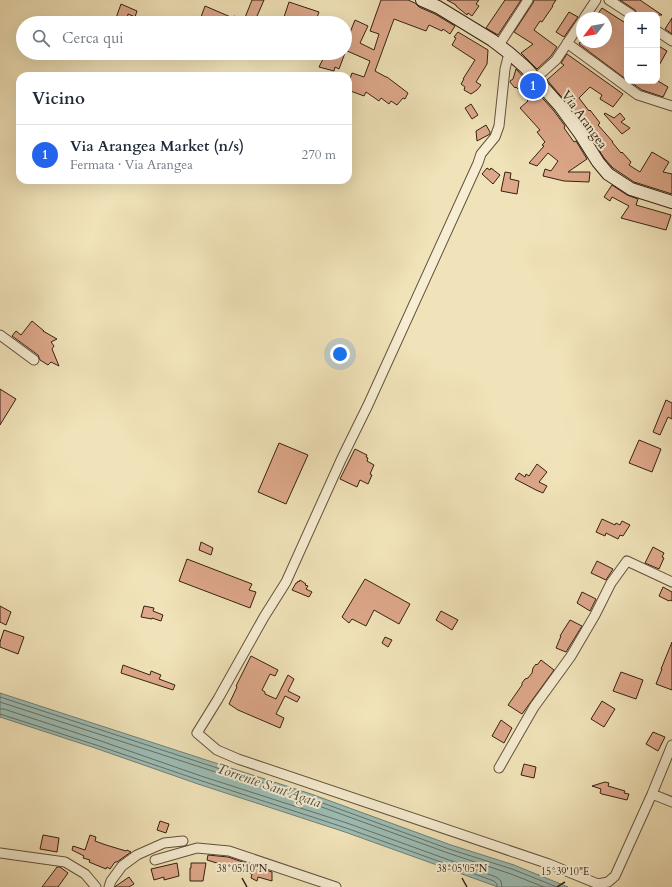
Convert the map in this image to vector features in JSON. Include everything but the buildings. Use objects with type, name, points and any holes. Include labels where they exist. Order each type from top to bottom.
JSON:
[{"type":"street","name":"Via Arangea","points":[[422,0],[440,3],[499,45],[526,68],[560,106],[598,162],[608,174],[631,188],[672,202]]},
{"type":"street","points":[[499,45],[528,0]]},
{"type":"street","points":[[588,12],[596,0]]},
{"type":"street","points":[[609,0],[627,12]]},
{"type":"street","points":[[536,78],[556,60],[576,30]]},
{"type":"street","points":[[660,33],[672,41]]},
{"type":"street","points":[[567,44],[638,95],[672,106]]},
{"type":"street","points":[[509,53],[505,69],[499,126],[495,137],[481,154],[375,391],[341,460],[286,582],[197,733],[216,750],[238,759],[542,862],[598,884],[608,882],[615,876],[652,794],[672,745]]},
{"type":"street","points":[[0,335],[34,360]]},
{"type":"street","points":[[499,768],[534,707],[571,656],[595,615],[611,583],[627,561],[672,582]]},
{"type":"street","points":[[652,794],[672,802]]},
{"type":"street","points":[[109,887],[111,881],[122,866],[137,855],[164,843],[183,841]]},
{"type":"street","points":[[155,860],[197,848],[229,851],[336,887]]},
{"type":"street","points":[[0,853],[65,862],[85,874],[96,887]]},
{"type":"water","name":"Torrente Sant'Agata","points":[[0,693],[311,794],[451,845],[514,865],[568,887],[498,887],[345,832],[0,717]]},
{"type":"place","name":"Via Arangea Market (n/s)","points":[[533,86]]}]
